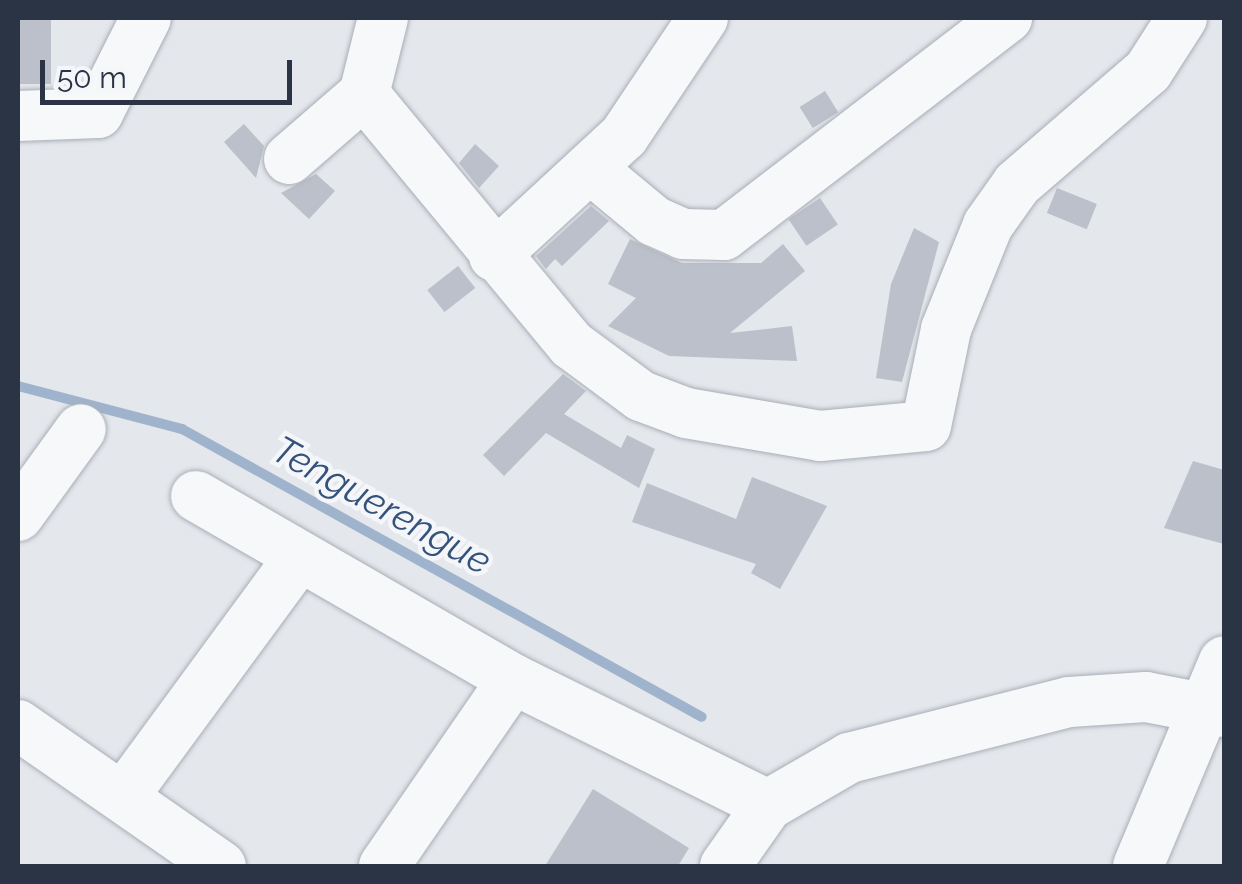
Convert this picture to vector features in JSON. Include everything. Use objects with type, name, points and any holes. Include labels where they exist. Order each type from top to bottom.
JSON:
[{"type":"street","points":[[18,116],[98,113],[146,18]]},
{"type":"street","points":[[289,159],[364,94],[383,18]]},
{"type":"street","points":[[494,256],[624,136],[703,18]]},
{"type":"street","points":[[590,168],[654,221],[683,234],[724,235],[1007,18]]},
{"type":"street","points":[[364,94],[494,256],[572,345],[641,396],[820,436],[914,432],[931,417],[946,329],[988,225],[1017,184],[1148,71],[1182,18]]},
{"type":"street","points":[[18,516],[81,429]]},
{"type":"street","points":[[196,496],[298,559],[513,679],[768,805]]},
{"type":"street","points":[[123,797],[298,559]]},
{"type":"street","points":[[384,866],[513,679]]},
{"type":"street","points":[[725,866],[768,805],[849,758],[970,723],[1070,702],[1218,692],[1138,866]]},
{"type":"street","points":[[18,725],[221,866]]},
{"type":"building","points":[[18,18],[51,18],[51,84],[18,84]]},
{"type":"building","points":[[825,91],[838,112],[813,128],[800,107]]},
{"type":"building","points":[[244,124],[264,146],[256,178],[224,142]]},
{"type":"building","points":[[475,144],[499,166],[479,188],[459,163]]},
{"type":"building","points":[[316,174],[335,191],[309,219],[281,193]]},
{"type":"building","points":[[1057,188],[1097,204],[1087,229],[1047,213]]},
{"type":"building","points":[[820,198],[838,225],[806,246],[788,219]]},
{"type":"building","points":[[591,206],[609,221],[562,266],[555,259],[546,269],[536,256]]},
{"type":"building","points":[[914,228],[939,242],[902,382],[876,378],[891,284]]},
{"type":"building","points":[[630,239],[682,263],[761,263],[783,244],[805,271],[730,333],[792,326],[797,361],[669,356],[608,326],[636,298],[608,284]]},
{"type":"building","points":[[458,266],[475,288],[445,312],[427,290]]},
{"type":"building","points":[[563,374],[586,391],[564,414],[621,448],[627,435],[655,449],[639,488],[546,433],[504,476],[483,455]]},
{"type":"building","points":[[1193,461],[1224,470],[1224,544],[1164,528]]},
{"type":"building","points":[[752,477],[827,506],[780,589],[751,573],[756,564],[632,522],[647,483],[736,519]]},
{"type":"building","points":[[593,789],[689,848],[678,866],[545,866]]},
{"type":"waterway","name":"Tenguerengue","points":[[18,386],[182,429],[702,717]]}]
